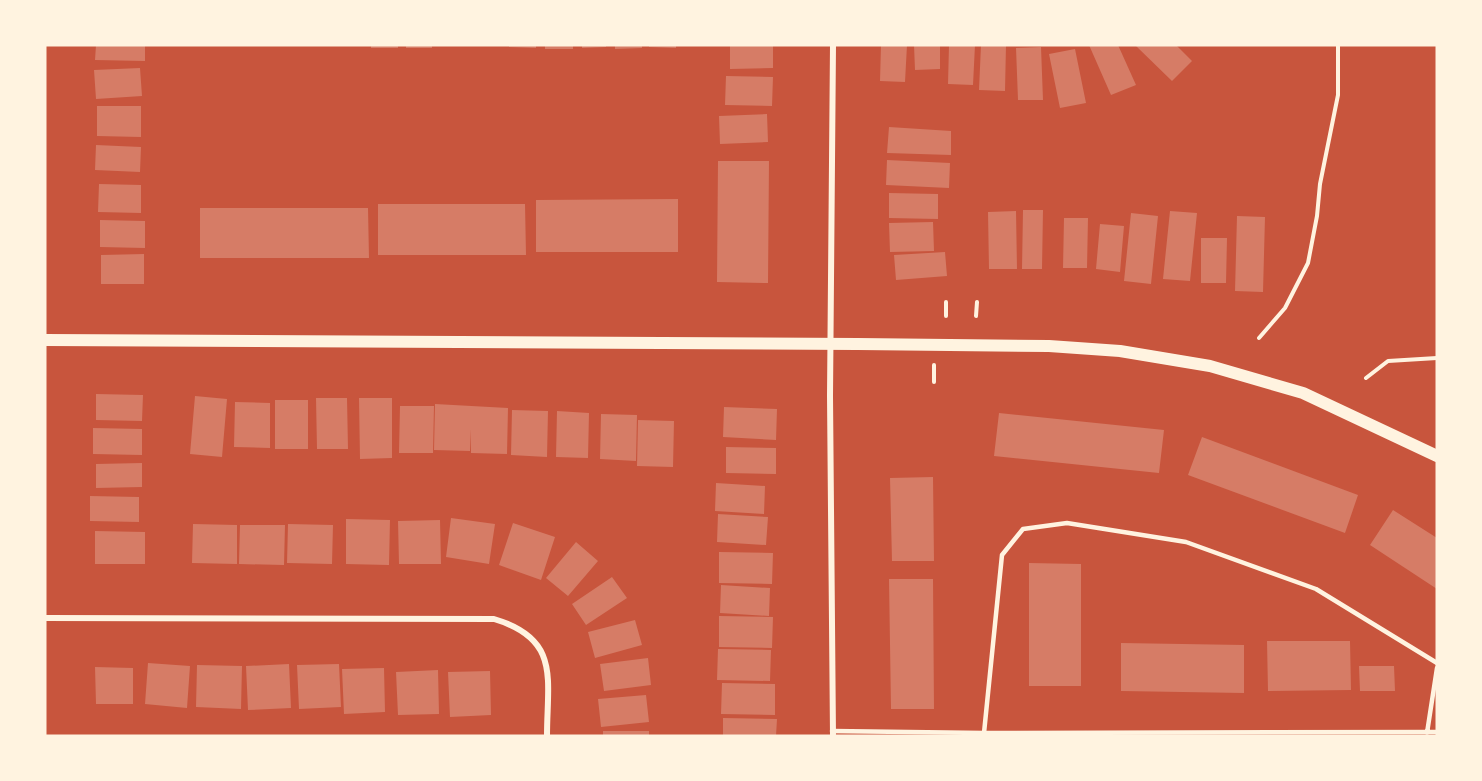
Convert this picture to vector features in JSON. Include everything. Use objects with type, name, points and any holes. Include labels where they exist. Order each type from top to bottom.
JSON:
[{"type":"main road","points":[[45,340],[1049,346],[1120,351],[1210,366],[1302,393],[1437,456]]},
{"type":"street","points":[[832,734],[833,45]]},
{"type":"street","points":[[45,618],[494,619],[512,625],[527,634],[539,646],[543,654],[546,662],[547,736]]},
{"type":"lane","points":[[984,733],[1002,555],[1023,529],[1067,523],[1186,542],[1316,589],[1437,663]]},
{"type":"lane","points":[[1427,733],[1437,668]]},
{"type":"lane","points":[[832,734],[1437,732]]},
{"type":"path","points":[[1259,338],[1285,308],[1308,263],[1317,216],[1320,184],[1338,95],[1338,45]]},
{"type":"path","points":[[946,302],[946,316]]},
{"type":"path","points":[[976,316],[977,302]]},
{"type":"path","points":[[1366,378],[1388,362],[1437,358]]},
{"type":"path","points":[[934,365],[934,382]]},
{"type":"building","points":[[96,45],[145,45],[145,61],[95,60]]},
{"type":"building","points":[[371,45],[398,45],[398,48],[371,48]]},
{"type":"building","points":[[406,45],[432,45],[432,48],[406,48]]},
{"type":"building","points":[[509,45],[536,45],[536,48],[509,47]]},
{"type":"building","points":[[545,45],[573,45],[573,49],[545,49]]},
{"type":"building","points":[[582,45],[606,45],[606,47],[582,48]]},
{"type":"building","points":[[615,45],[642,45],[642,48],[615,49]]},
{"type":"building","points":[[649,45],[676,45],[676,48],[649,47]]},
{"type":"building","points":[[730,45],[773,45],[773,68],[730,69]]},
{"type":"building","points":[[881,45],[907,45],[905,82],[880,81]]},
{"type":"building","points":[[914,45],[940,45],[940,69],[915,70]]},
{"type":"building","points":[[949,45],[975,45],[973,85],[948,84]]},
{"type":"building","points":[[981,45],[1006,45],[1005,91],[979,90]]},
{"type":"building","points":[[1089,45],[1118,45],[1136,85],[1111,95]]},
{"type":"building","points":[[1135,45],[1176,45],[1192,61],[1172,81]]},
{"type":"building","points":[[1041,47],[1043,100],[1018,100],[1016,48]]},
{"type":"building","points":[[1075,49],[1086,103],[1060,108],[1049,54]]},
{"type":"building","points":[[140,68],[142,96],[96,99],[94,70]]},
{"type":"building","points":[[726,76],[773,77],[772,106],[725,105]]},
{"type":"building","points":[[97,106],[141,106],[141,137],[97,136]]},
{"type":"building","points":[[767,114],[768,142],[720,144],[719,116]]},
{"type":"building","points":[[889,127],[951,131],[951,155],[887,153]]},
{"type":"building","points":[[96,145],[141,147],[140,172],[95,170]]},
{"type":"building","points":[[887,160],[950,163],[949,188],[886,185]]},
{"type":"building","points":[[718,161],[769,161],[768,283],[717,282]]},
{"type":"building","points":[[99,184],[141,185],[141,213],[98,212]]},
{"type":"building","points":[[889,193],[938,194],[938,219],[889,218]]},
{"type":"building","points":[[678,199],[678,252],[536,252],[536,200]]},
{"type":"building","points":[[378,204],[525,204],[526,255],[378,255]]},
{"type":"building","points":[[200,208],[368,208],[369,258],[200,258]]},
{"type":"building","points":[[1023,210],[1043,210],[1042,269],[1022,269]]},
{"type":"building","points":[[1016,211],[1017,269],[989,269],[988,212]]},
{"type":"building","points":[[1170,211],[1197,213],[1190,281],[1163,279]]},
{"type":"building","points":[[1131,213],[1158,216],[1151,284],[1124,281]]},
{"type":"building","points":[[1237,216],[1265,217],[1263,292],[1235,291]]},
{"type":"building","points":[[1064,218],[1088,218],[1087,268],[1063,268]]},
{"type":"building","points":[[100,220],[145,221],[145,248],[100,247]]},
{"type":"building","points":[[933,222],[934,251],[890,252],[889,223]]},
{"type":"building","points":[[1100,224],[1124,226],[1120,272],[1096,269]]},
{"type":"building","points":[[1201,238],[1227,238],[1226,283],[1201,283]]},
{"type":"building","points":[[945,252],[947,276],[896,280],[894,255]]},
{"type":"building","points":[[144,254],[144,284],[101,284],[101,255]]},
{"type":"building","points":[[96,394],[143,395],[142,421],[96,420]]},
{"type":"building","points":[[195,396],[227,399],[222,457],[190,454]]},
{"type":"building","points":[[316,398],[347,398],[348,449],[317,449]]},
{"type":"building","points":[[359,398],[392,398],[392,458],[360,459]]},
{"type":"building","points":[[275,400],[308,400],[308,449],[275,449]]},
{"type":"building","points":[[235,402],[270,403],[270,448],[234,447]]},
{"type":"building","points":[[435,404],[508,408],[507,454],[471,453],[471,429],[470,451],[434,450]]},
{"type":"building","points":[[400,406],[434,406],[433,453],[399,453]]},
{"type":"building","points":[[724,407],[777,409],[776,440],[723,437]]},
{"type":"building","points":[[512,410],[548,411],[547,457],[511,455]]},
{"type":"building","points":[[557,411],[589,413],[588,458],[556,457]]},
{"type":"building","points":[[999,413],[1164,430],[1159,473],[994,456]]},
{"type":"building","points":[[601,414],[637,415],[636,461],[600,459]]},
{"type":"building","points":[[638,420],[674,421],[673,467],[637,466]]},
{"type":"building","points":[[93,428],[142,429],[142,455],[93,454]]},
{"type":"building","points":[[1202,437],[1358,495],[1345,533],[1188,475]]},
{"type":"building","points":[[726,447],[776,448],[776,474],[726,473]]},
{"type":"building","points":[[142,463],[142,487],[96,488],[96,464]]},
{"type":"building","points":[[933,477],[934,561],[892,561],[890,478]]},
{"type":"building","points":[[716,483],[765,486],[764,514],[715,511]]},
{"type":"building","points":[[90,496],[139,497],[139,522],[90,521]]},
{"type":"building","points":[[1393,510],[1437,538],[1437,589],[1370,545]]},
{"type":"building","points":[[718,514],[768,517],[766,545],[717,542]]},
{"type":"building","points":[[451,518],[495,524],[489,564],[446,557]]},
{"type":"building","points":[[346,519],[390,520],[389,565],[346,564]]},
{"type":"building","points":[[440,520],[441,564],[399,564],[398,521]]},
{"type":"building","points":[[513,523],[555,537],[541,580],[499,565]]},
{"type":"building","points":[[193,524],[237,525],[237,564],[192,563]]},
{"type":"building","points":[[288,524],[333,525],[332,564],[287,563]]},
{"type":"building","points":[[240,525],[285,525],[284,565],[239,564]]},
{"type":"building","points":[[95,531],[145,532],[145,564],[95,564]]},
{"type":"building","points":[[576,542],[598,561],[568,596],[546,578]]},
{"type":"building","points":[[719,552],[773,553],[772,584],[719,583]]},
{"type":"building","points":[[1029,563],[1081,564],[1081,686],[1029,686]]},
{"type":"building","points":[[612,577],[627,598],[586,625],[572,604]]},
{"type":"building","points":[[889,579],[933,579],[934,709],[891,709]]},
{"type":"building","points":[[721,585],[770,588],[769,616],[720,613]]},
{"type":"building","points":[[719,616],[773,617],[772,648],[719,647]]},
{"type":"building","points":[[635,620],[642,645],[595,658],[588,632]]},
{"type":"building","points":[[1267,641],[1350,641],[1351,690],[1268,691]]},
{"type":"building","points":[[1121,643],[1244,645],[1244,693],[1121,691]]},
{"type":"building","points":[[718,649],[771,650],[770,681],[717,680]]},
{"type":"building","points":[[648,658],[651,685],[604,691],[600,664]]},
{"type":"building","points":[[148,663],[190,666],[187,708],[145,704]]},
{"type":"building","points":[[289,664],[291,708],[248,710],[246,666]]},
{"type":"building","points":[[339,664],[341,707],[299,709],[297,665]]},
{"type":"building","points":[[197,665],[242,666],[241,709],[196,707]]},
{"type":"building","points":[[1359,666],[1394,666],[1395,691],[1360,691]]},
{"type":"building","points":[[95,667],[133,668],[133,704],[96,704]]},
{"type":"building","points":[[384,668],[385,712],[344,714],[342,669]]},
{"type":"building","points":[[438,670],[439,714],[398,715],[396,672]]},
{"type":"building","points":[[490,671],[491,715],[450,717],[448,672]]},
{"type":"building","points":[[722,683],[775,684],[775,715],[721,714]]},
{"type":"building","points":[[646,695],[649,722],[601,727],[598,699]]},
{"type":"building","points":[[723,718],[777,719],[776,736],[723,736]]},
{"type":"building","points":[[603,731],[649,731],[649,736],[603,736]]}]
